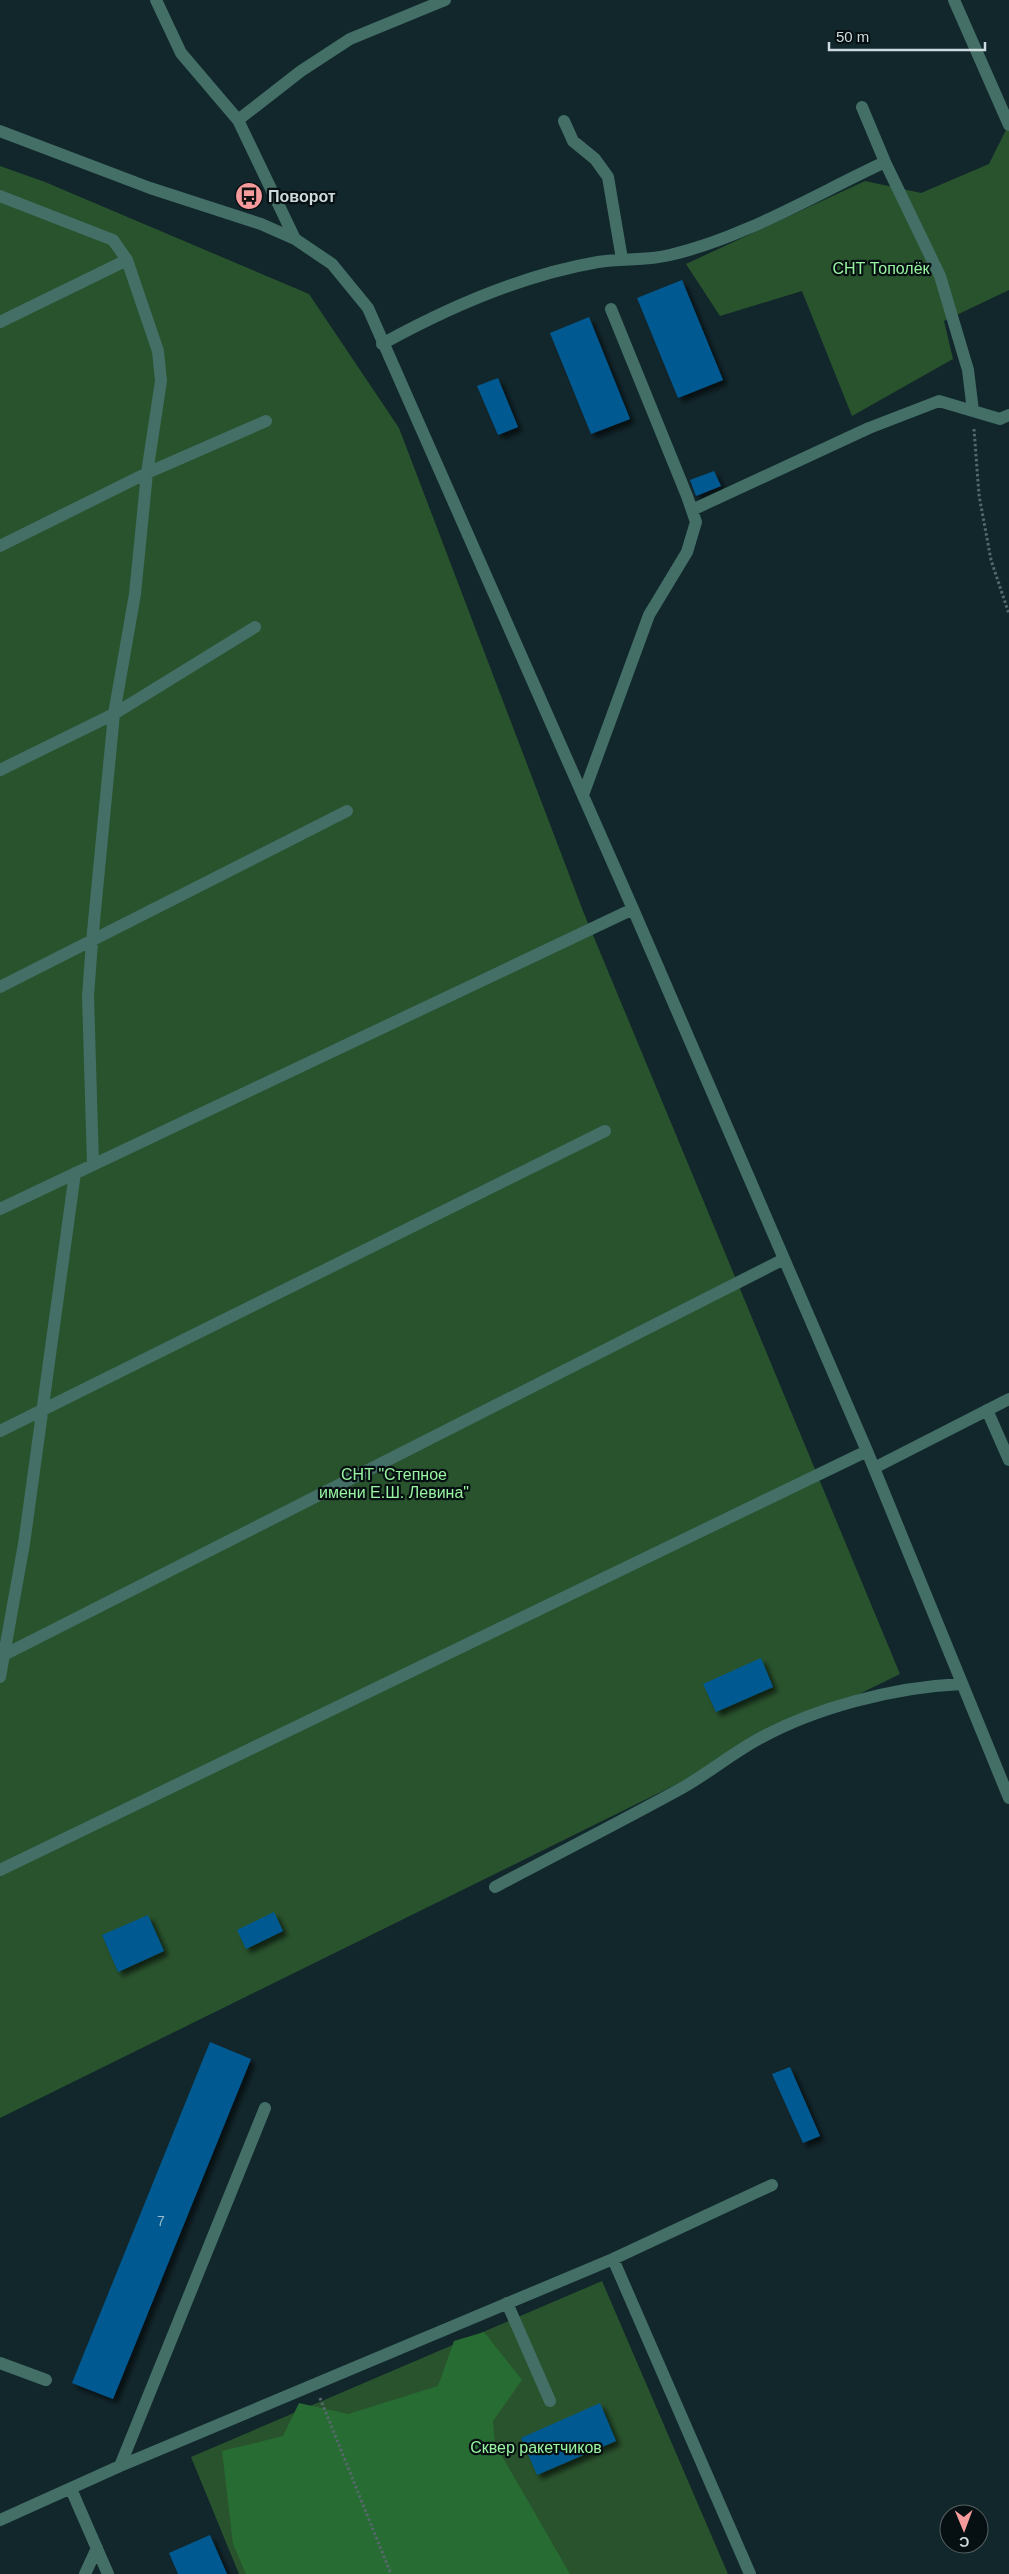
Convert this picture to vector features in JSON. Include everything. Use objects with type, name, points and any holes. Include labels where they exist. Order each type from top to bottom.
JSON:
[{"type":"street","points":[[156,0],[181,53],[238,120],[295,239]]},
{"type":"street","points":[[238,120],[301,71],[350,38],[445,0]]},
{"type":"street","points":[[954,0],[1009,125]]},
{"type":"street","points":[[862,107],[885,162],[940,276],[968,370],[973,411]]},
{"type":"street","points":[[564,122],[574,141],[596,159],[608,177],[622,260]]},
{"type":"street","points":[[0,131],[150,188],[261,224],[295,239],[332,264],[368,308],[382,344],[633,909],[867,1451],[1009,1798]]},
{"type":"street","points":[[382,344],[434,315],[531,278],[598,262],[668,256],[732,236],[885,162]]},
{"type":"street","points":[[0,196],[113,240],[127,260],[158,351],[161,381],[147,474],[135,594],[114,714],[92,942],[88,996],[93,1164]]},
{"type":"street","points":[[0,322],[127,260]]},
{"type":"street","points":[[583,795],[649,615],[687,552],[696,522],[610,309]]},
{"type":"street","points":[[692,510],[869,428],[939,401],[1000,419],[1009,415]]},
{"type":"street","points":[[0,546],[147,474],[266,421]]},
{"type":"street","points":[[0,770],[114,714],[255,627]]},
{"type":"street","points":[[0,987],[347,811]]},
{"type":"street","points":[[0,1209],[93,1164],[142,1144],[633,909]]},
{"type":"street","points":[[0,1431],[605,1131]]},
{"type":"street","points":[[0,1677],[2,1656],[24,1544],[75,1173]]},
{"type":"street","points":[[2,1656],[784,1259]]},
{"type":"street","points":[[874,1468],[1009,1399]]},
{"type":"street","points":[[987,1410],[1009,1460]]},
{"type":"street","points":[[0,1870],[867,1451]]},
{"type":"street","points":[[495,1887],[684,1787],[755,1741],[798,1721],[848,1704],[918,1687],[961,1684]]},
{"type":"street","points":[[120,2466],[265,2108]]},
{"type":"street","points":[[0,2520],[120,2466],[613,2259],[772,2185]]},
{"type":"street","points":[[613,2259],[750,2574]]},
{"type":"street","points":[[507,2303],[550,2401]]},
{"type":"street","points":[[0,2363],[46,2380]]},
{"type":"street","points":[[72,2489],[108,2574]]},
{"type":"street","points":[[85,2574],[97,2548]]},
{"type":"path","points":[[973,411],[979,495],[991,560],[1009,614]]},
{"type":"path","points":[[314,2385],[391,2574]]},
{"type":"green space","name":"СНТ Тополёк","points":[[1009,124],[1009,290],[944,321],[953,359],[852,416],[802,291],[720,316],[686,264],[865,181],[921,193],[989,164]]},
{"type":"green space","name":"СНТ \"Степное имени Е.Ш. Левина\"","points":[[0,166],[45,182],[309,294],[399,428],[583,911],[900,1674],[0,2118]]},
{"type":"green space","name":"Сквер ракетчиков","points":[[602,2281],[728,2574],[239,2574],[191,2457]]},
{"type":"green space","points":[[484,2332],[522,2380],[493,2421],[495,2444],[570,2574],[246,2574],[233,2544],[222,2451],[283,2436],[299,2403],[348,2414],[438,2386],[454,2341]]},
{"type":"building","points":[[682,280],[723,380],[678,398],[637,298]]},
{"type":"building","points":[[589,317],[630,419],[591,434],[550,333]]},
{"type":"building","points":[[498,378],[518,427],[498,435],[477,386]]},
{"type":"building","points":[[714,471],[721,486],[696,496],[690,480]]},
{"type":"building","points":[[761,1658],[773,1687],[716,1712],[703,1684]]},
{"type":"building","points":[[274,1912],[283,1931],[246,1949],[237,1930]]},
{"type":"building","points":[[148,1915],[164,1951],[118,1972],[102,1935]]},
{"type":"building","points":[[210,2042],[251,2059],[113,2399],[72,2383]]},
{"type":"building","points":[[790,2067],[820,2136],[803,2143],[772,2074]]},
{"type":"building","points":[[600,2403],[616,2441],[537,2475],[521,2438]]},
{"type":"building","points":[[210,2535],[227,2574],[178,2574],[169,2553]]},
{"type":"place","name":"Поворот","points":[[249,196]]}]
